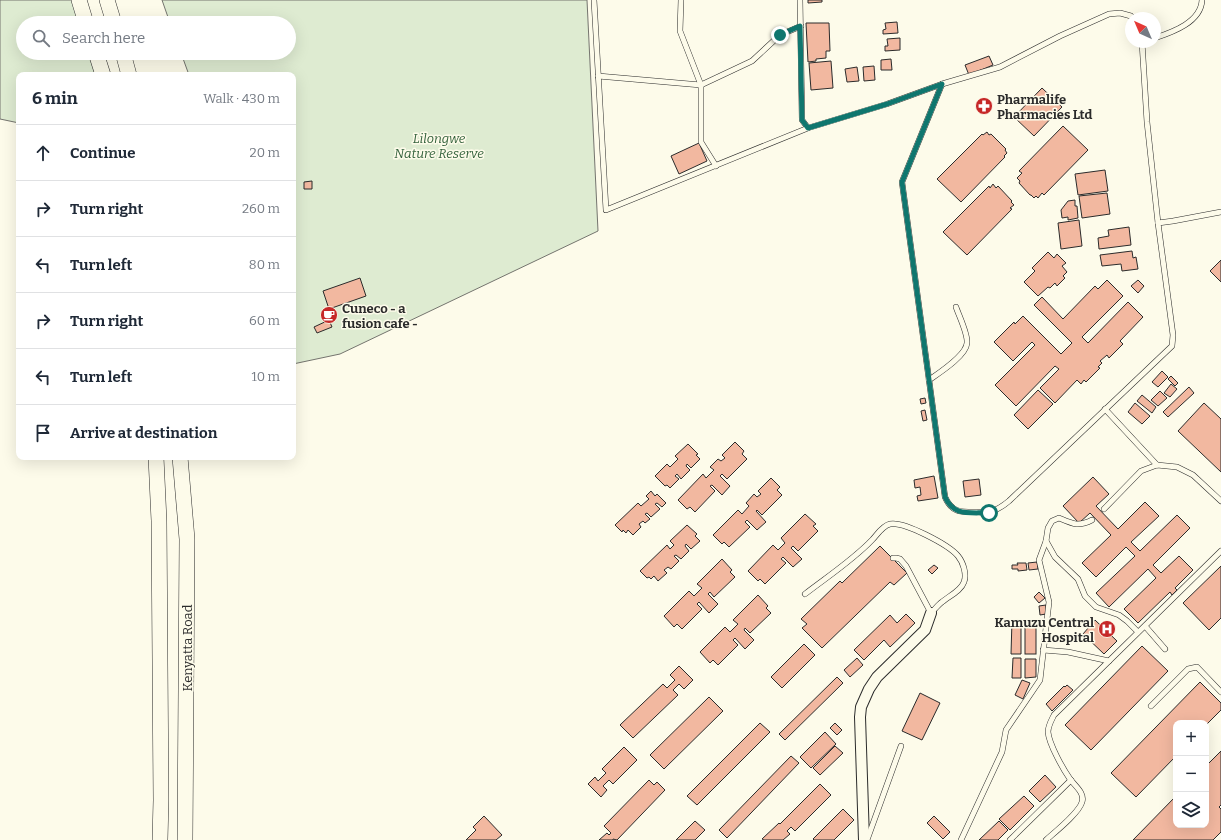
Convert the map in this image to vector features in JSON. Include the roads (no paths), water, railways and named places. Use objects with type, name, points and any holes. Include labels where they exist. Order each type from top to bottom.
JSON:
[{"type":"main road","points":[[79,0],[84,16]]},
{"type":"main road","points":[[107,0],[112,16]]},
{"type":"main road","points":[[98,60],[102,72]]},
{"type":"main road","points":[[125,60],[129,72]]},
{"type":"main road","name":"Kenyatta Road","points":[[156,460],[159,529],[160,840]]},
{"type":"main road","name":"Kenyatta Road","points":[[180,460],[187,539],[186,840]]},
{"type":"street","points":[[866,840],[861,707],[868,689],[877,677],[925,630],[931,613]]},
{"type":"lane","points":[[594,0],[606,210],[808,128],[887,104],[942,84],[1000,67],[1060,36],[1109,14],[1125,14]]},
{"type":"lane","points":[[681,0],[680,31],[701,85],[701,142],[716,166]]},
{"type":"lane","points":[[800,0],[802,120],[808,128]]},
{"type":"lane","points":[[1161,36],[1169,34],[1198,14],[1202,0]]},
{"type":"lane","points":[[598,76],[701,85],[752,61],[780,35],[800,26]]},
{"type":"lane","points":[[942,84],[902,182],[945,497],[948,504],[959,512],[989,513],[999,509],[1009,501],[1172,346],[1172,335],[1147,122],[1142,48]]},
{"type":"lane","points":[[1158,222],[1173,221],[1221,212]]},
{"type":"lane","points":[[929,380],[949,366],[965,350],[967,343],[966,335],[956,307]]},
{"type":"lane","points":[[1105,409],[1157,465]]},
{"type":"lane","points":[[1104,509],[1141,471],[1157,465],[1177,467],[1193,475],[1221,501]]},
{"type":"lane","points":[[961,840],[1002,752],[1006,730],[1040,680],[1049,602],[1039,560],[1046,541],[1048,528],[1052,521],[1059,518],[1075,524],[1084,524],[1092,520]]},
{"type":"lane","points":[[805,594],[866,546],[883,528],[890,524],[907,526],[951,549],[963,564],[965,575],[964,583],[955,593],[941,602],[931,613],[906,566],[900,559],[893,558]]},
{"type":"lane","points":[[1046,541],[1055,557],[1078,579],[1085,596],[1096,607],[1119,615],[1138,632]]},
{"type":"lane","points":[[1046,840],[1079,809],[1083,801],[1082,794],[1071,780],[1050,740],[1048,731],[1054,715],[1221,551]]},
{"type":"lane","points":[[1145,626],[1165,649]]},
{"type":"lane","points":[[1043,650],[1068,652],[1109,661]]},
{"type":"lane","points":[[1151,706],[1188,669],[1197,667],[1221,692]]},
{"type":"lane","points":[[866,840],[901,746]]},
{"type":"lane","points":[[1010,840],[1071,780]]},
{"type":"place","name":"Pharmalife Pharmacies Ltd","points":[[984,106]]},
{"type":"place","name":"Cuneco - a fusion cafe -","points":[[329,315]]},
{"type":"place","name":"Kamuzu Central Hospital","points":[[1107,629]]},
{"type":"park label","name":"Lilongwe Nature Reserve","points":[[439,146]]}]
